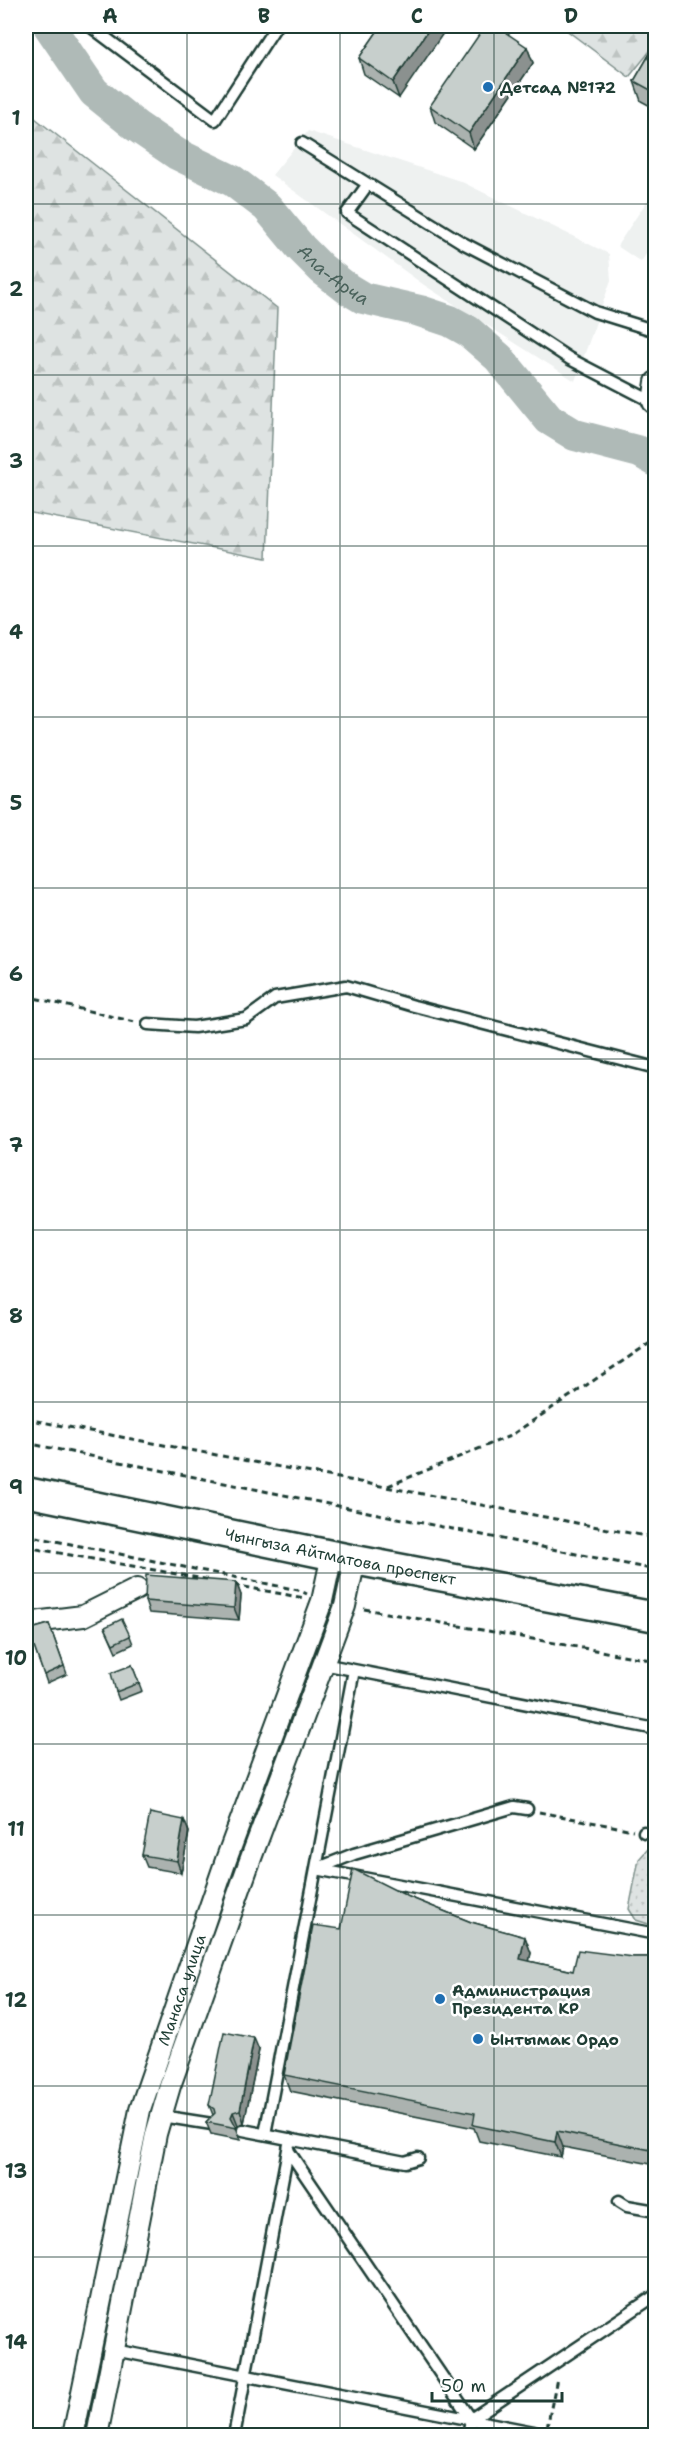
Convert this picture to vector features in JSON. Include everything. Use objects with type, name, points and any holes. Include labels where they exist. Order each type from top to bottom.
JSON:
[{"type":"main road","name":"Чынгыза Айтматова проспект","points":[[26,1492],[344,1558],[656,1617]]},
{"type":"street","points":[[654,407],[656,382]]},
{"type":"street","name":"Манаса улица","points":[[74,2436],[140,2110],[226,1860],[322,1601],[344,1558]]},
{"type":"street","name":"Манаса улица","points":[[97,2436],[161,2116],[248,1866],[345,1606],[344,1558]]},
{"type":"street","points":[[26,1623],[83,1616],[136,1589]]},
{"type":"street","points":[[140,2110],[161,2116]]},
{"type":"lane","points":[[90,26],[215,120],[276,26]]},
{"type":"lane","points":[[302,143],[463,243],[595,312],[656,331]]},
{"type":"lane","points":[[368,184],[347,213],[570,359],[654,407]]},
{"type":"lane","points":[[148,1024],[194,1027],[246,1019],[275,998],[346,986],[414,1006],[656,1068]]},
{"type":"lane","points":[[323,1664],[656,1729]]},
{"type":"lane","points":[[265,2134],[354,1670]]},
{"type":"lane","points":[[316,1869],[354,1854],[514,1807],[527,1809]]},
{"type":"lane","points":[[644,1832],[656,1835]]},
{"type":"lane","points":[[316,1869],[656,1934]]},
{"type":"lane","points":[[161,2116],[212,2124]]},
{"type":"lane","points":[[243,2130],[265,2134],[289,2145],[405,2162],[418,2158]]},
{"type":"lane","points":[[234,2436],[289,2145]]},
{"type":"lane","points":[[289,2145],[471,2420],[468,2436]]},
{"type":"lane","points":[[619,2201],[627,2206],[656,2211]]},
{"type":"lane","points":[[471,2420],[656,2295]]},
{"type":"lane","points":[[114,2350],[534,2432]]},
{"type":"path","points":[[26,996],[108,1017],[148,1024]]},
{"type":"path","points":[[386,1487],[510,1436],[656,1339]]},
{"type":"path","points":[[26,1419],[656,1538]]},
{"type":"path","points":[[26,1443],[656,1570]]},
{"type":"path","points":[[26,1535],[298,1590],[322,1601]]},
{"type":"path","points":[[527,1809],[644,1832]]},
{"type":"path","points":[[546,2436],[558,2375]]},
{"type":"shaded area","points":[[308,131],[460,181],[609,254],[611,280],[575,381],[424,285],[272,175]]},
{"type":"shaded area","points":[[655,189],[655,240],[641,262],[617,246]]},
{"type":"green space","points":[[561,26],[655,26],[655,45],[629,77]]},
{"type":"green space","points":[[26,111],[277,308],[267,558],[26,512]]},
{"type":"green space","points":[[656,1848],[655,1926],[636,1920],[629,1909],[639,1859],[648,1849]]},
{"type":"building","points":[[381,26],[431,26],[393,82],[359,58]]},
{"type":"building","points":[[485,26],[496,26],[527,47],[469,133],[430,106]]},
{"type":"building","points":[[656,43],[656,93],[634,81]]},
{"type":"building","points":[[146,1575],[236,1582],[234,1608],[145,1601]]},
{"type":"building","points":[[122,1619],[130,1636],[113,1644],[105,1627]]},
{"type":"building","points":[[49,1624],[64,1666],[44,1675],[28,1630]]},
{"type":"building","points":[[132,1665],[139,1683],[116,1692],[111,1673]]},
{"type":"building","points":[[150,1813],[184,1820],[177,1861],[142,1855]]},
{"type":"building","name":"Ынтымак Ордо","points":[[353,1869],[409,1897],[471,1922],[525,1937],[520,1959],[573,1971],[578,1950],[633,1957],[656,1957],[656,2151],[557,2131],[555,2142],[473,2125],[475,2113],[284,2075],[313,1925],[341,1929]]},
{"type":"building","points":[[224,2032],[254,2038],[240,2110],[233,2112],[231,2117],[237,2128],[206,2122],[215,2113],[209,2105]]},
{"type":"waterway","name":"Ала-Арча","points":[[49,26],[94,92],[136,126],[177,154],[233,181],[267,207],[301,248],[322,269],[348,289],[363,298],[420,311],[450,321],[468,331],[499,358],[549,419],[575,435],[640,452],[656,461]]},
{"type":"place","name":"Детсад №172","points":[[488,87]]},
{"type":"place","name":"Администрация Президента КР","points":[[440,1999]]},
{"type":"place","name":"Ынтымак Ордо","points":[[478,2039]]}]
